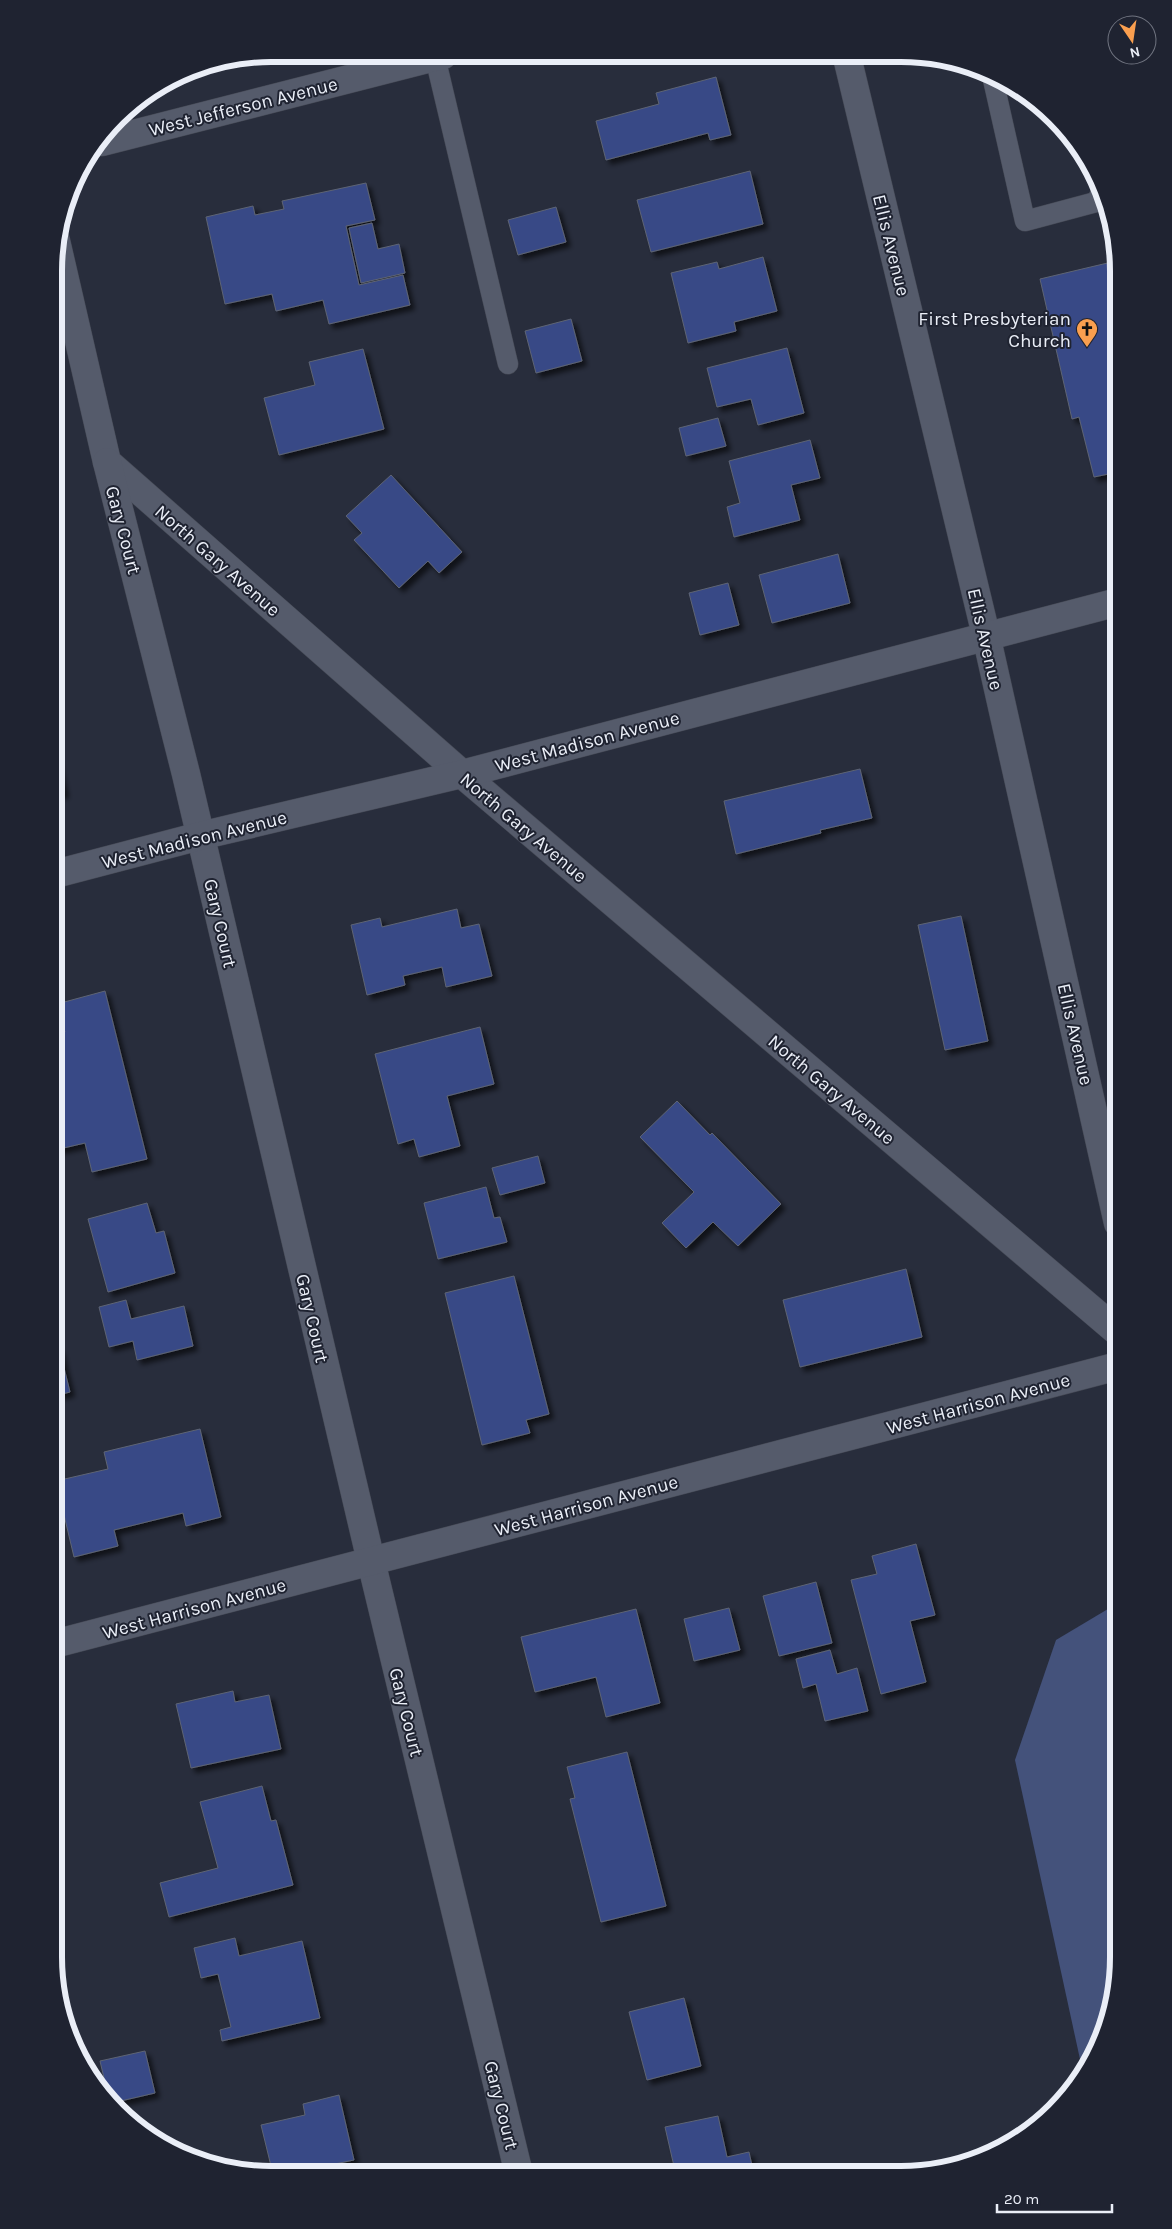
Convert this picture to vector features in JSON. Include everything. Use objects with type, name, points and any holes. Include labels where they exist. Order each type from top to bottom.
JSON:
[{"type":"street","name":"West Jefferson Avenue","points":[[109,140],[415,62]]},
{"type":"street","name":"Ellis Avenue","points":[[848,62],[986,635],[1110,1187]]},
{"type":"street","points":[[62,269],[106,462]]},
{"type":"street","name":"North Gary Avenue","points":[[106,462],[462,774],[1110,1325]]},
{"type":"street","name":"Gary Court","points":[[106,462],[165,688],[371,1561],[517,2166]]},
{"type":"street","name":"West Madison Avenue","points":[[62,872],[200,836],[462,774],[1110,604]]},
{"type":"street","name":"West Harrison Avenue","points":[[62,1642],[1110,1368]]},
{"type":"lane","points":[[440,62],[508,364]]},
{"type":"lane","points":[[994,85],[1025,221],[1097,201]]},
{"type":"shaded area","points":[[1110,1608],[1110,1957],[1108,1984],[1102,2011],[1094,2037],[1081,2062],[1015,1760],[1056,1640]]},
{"type":"building","points":[[716,77],[731,135],[710,140],[708,133],[606,160],[596,121],[659,104],[656,93]]},
{"type":"building","points":[[750,171],[763,224],[651,252],[637,200]]},
{"type":"building","points":[[366,183],[375,220],[346,226],[359,285],[403,275],[410,305],[329,324],[323,300],[276,311],[272,294],[225,304],[206,217],[253,206],[255,215],[284,209],[282,201]]},
{"type":"building","points":[[556,207],[566,242],[518,255],[508,220]]},
{"type":"building","points":[[372,223],[378,249],[399,244],[405,273],[361,283],[349,228]]},
{"type":"building","points":[[763,257],[777,311],[734,322],[736,331],[688,343],[671,273],[717,262],[719,269]]},
{"type":"building","name":"First Presbyterian Church","points":[[1109,263],[1110,474],[1094,477],[1079,417],[1072,419],[1040,279]]},
{"type":"building","points":[[571,319],[582,361],[536,373],[525,331]]},
{"type":"building","points":[[787,348],[804,413],[758,425],[751,399],[717,407],[707,368]]},
{"type":"building","points":[[363,349],[384,429],[279,455],[264,398],[315,385],[309,362]]},
{"type":"building","points":[[718,418],[726,446],[686,456],[679,428]]},
{"type":"building","points":[[810,440],[820,478],[791,485],[800,520],[734,537],[727,507],[740,503],[729,461]]},
{"type":"building","points":[[391,475],[462,552],[439,573],[428,561],[399,588],[354,540],[362,533],[346,516]]},
{"type":"building","points":[[838,554],[850,603],[772,623],[759,575]]},
{"type":"building","points":[[728,583],[739,625],[700,635],[689,593]]},
{"type":"building","points":[[860,769],[872,818],[820,830],[821,833],[736,854],[724,801]]},
{"type":"building","points":[[457,909],[461,928],[479,924],[492,976],[446,987],[442,967],[403,976],[405,985],[367,995],[351,925],[380,918],[382,927]]},
{"type":"building","points":[[961,916],[988,1041],[945,1050],[918,925]]},
{"type":"building","points":[[105,991],[147,1159],[92,1172],[85,1143],[62,1148],[62,1033],[65,1032],[62,1022],[62,1003]]},
{"type":"building","points":[[480,1027],[494,1084],[447,1096],[460,1146],[419,1157],[414,1139],[398,1144],[375,1054]]},
{"type":"building","points":[[677,1101],[710,1135],[712,1133],[781,1204],[738,1246],[713,1222],[686,1248],[662,1223],[694,1192],[640,1137]]},
{"type":"building","points":[[538,1156],[545,1183],[500,1195],[492,1168]]},
{"type":"building","points":[[486,1187],[494,1218],[500,1217],[507,1242],[438,1259],[424,1203]]},
{"type":"building","points":[[147,1203],[156,1233],[164,1231],[175,1273],[108,1292],[88,1219]]},
{"type":"building","points":[[906,1269],[922,1337],[800,1367],[783,1300]]},
{"type":"building","points":[[514,1276],[549,1414],[526,1420],[530,1433],[482,1445],[445,1293]]},
{"type":"building","points":[[126,1300],[131,1319],[184,1306],[193,1346],[137,1360],[133,1341],[109,1347],[99,1307]]},
{"type":"building","points":[[62,1360],[70,1392],[62,1394]]},
{"type":"building","points":[[200,1429],[221,1517],[186,1526],[183,1513],[114,1530],[118,1546],[74,1557],[62,1506],[62,1480],[108,1469],[104,1452]]},
{"type":"building","points":[[916,1544],[935,1615],[910,1621],[926,1682],[881,1694],[851,1580],[877,1574],[872,1556]]},
{"type":"building","points":[[816,1582],[832,1643],[779,1656],[763,1596]]},
{"type":"building","points":[[729,1608],[740,1650],[694,1661],[684,1619]]},
{"type":"building","points":[[636,1609],[660,1703],[606,1717],[596,1677],[535,1692],[521,1637]]},
{"type":"building","points":[[830,1650],[837,1674],[857,1668],[868,1711],[825,1721],[816,1684],[803,1688],[796,1659]]},
{"type":"building","points":[[233,1691],[235,1702],[269,1695],[281,1749],[191,1768],[176,1704]]},
{"type":"building","points":[[627,1752],[666,1906],[601,1922],[570,1799],[575,1798],[567,1767]]},
{"type":"building","points":[[262,1786],[271,1821],[276,1820],[293,1885],[169,1917],[160,1883],[218,1868],[200,1802]]},
{"type":"building","points":[[235,1938],[239,1956],[302,1941],[320,2018],[222,2041],[220,2030],[231,2027],[218,1974],[201,1978],[194,1948]]},
{"type":"building","points":[[684,1998],[701,2066],[647,2080],[629,2012]]},
{"type":"building","points":[[145,2051],[155,2093],[120,2101],[106,2084],[100,2061]]},
{"type":"building","points":[[339,2095],[354,2160],[325,2166],[271,2166],[261,2125],[305,2115],[303,2104]]},
{"type":"building","points":[[718,2116],[727,2157],[749,2152],[752,2166],[674,2166],[665,2127]]},
{"type":"place","name":"First Presbyterian Church","points":[[1087,348]]}]
